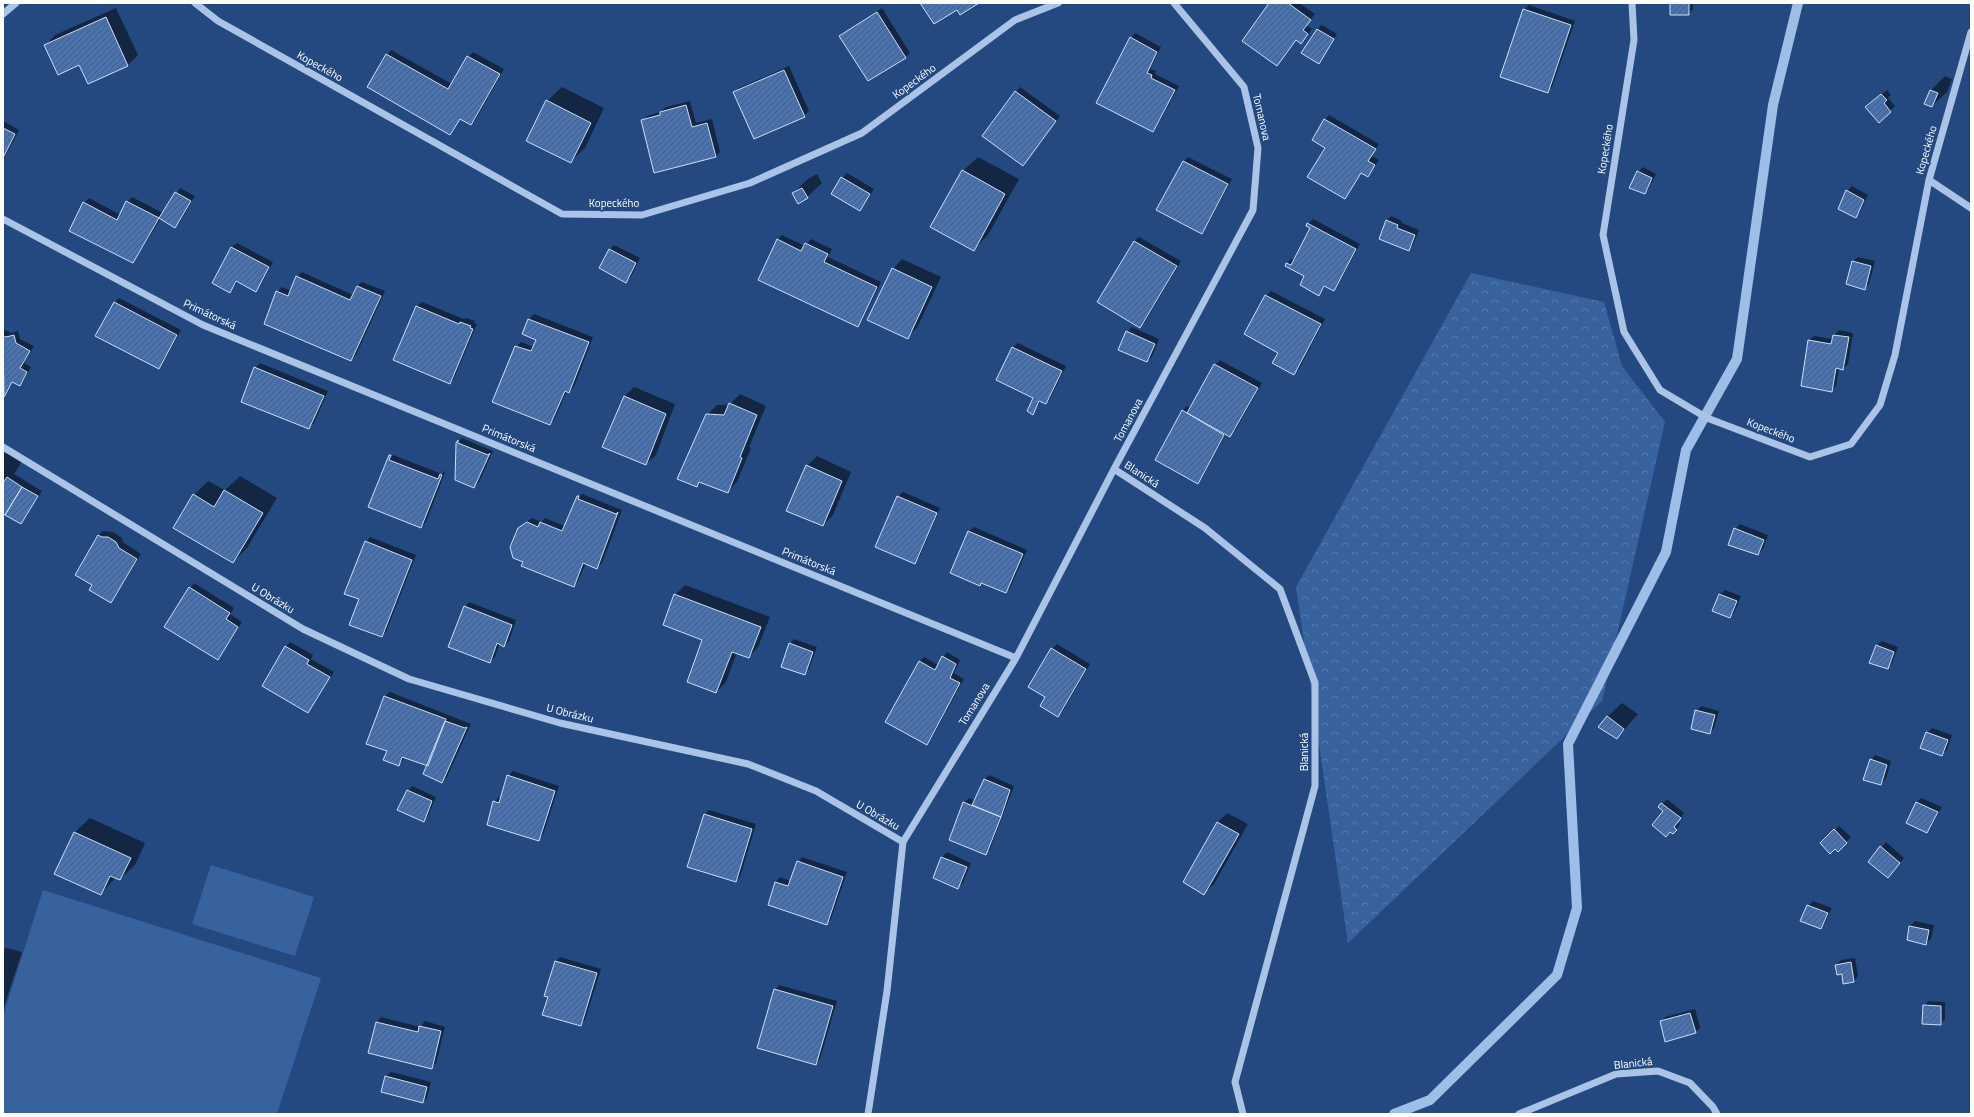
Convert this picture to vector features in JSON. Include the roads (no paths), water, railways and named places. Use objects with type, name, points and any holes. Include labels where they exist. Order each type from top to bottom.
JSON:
[{"type":"street","points":[[3,14],[16,3]]},
{"type":"street","name":"Kopeckého","points":[[195,3],[218,21],[562,214],[642,215],[750,183],[862,133],[1015,20],[1058,3]]},
{"type":"street","name":"Tomanova","points":[[903,842],[1016,658],[1114,469],[1253,210],[1258,148],[1244,87],[1174,3]]},
{"type":"street","name":"Kopeckého","points":[[1632,3],[1634,40],[1603,235],[1624,332],[1660,390],[1707,418],[1810,457],[1851,444],[1880,405],[1895,354],[1929,180],[1971,32]]},
{"type":"street","points":[[1929,180],[1971,208]]},
{"type":"street","name":"Primátorská","points":[[3,219],[203,325],[1016,658]]},
{"type":"street","name":"U Obrázku","points":[[3,447],[303,629],[410,679],[560,723],[748,764],[816,791],[903,842],[887,991],[868,1114]]},
{"type":"street","name":"Blanická","points":[[1114,469],[1205,528],[1280,590],[1316,683],[1315,786],[1236,1082],[1243,1114]]},
{"type":"street","name":"Blanická","points":[[1519,1114],[1616,1074],[1658,1071],[1690,1083],[1713,1107],[1717,1114]]},
{"type":"waterway","points":[[1394,1114],[1430,1100],[1557,975],[1577,908],[1568,744],[1666,552],[1686,450],[1737,359],[1773,105],[1798,3]]}]
